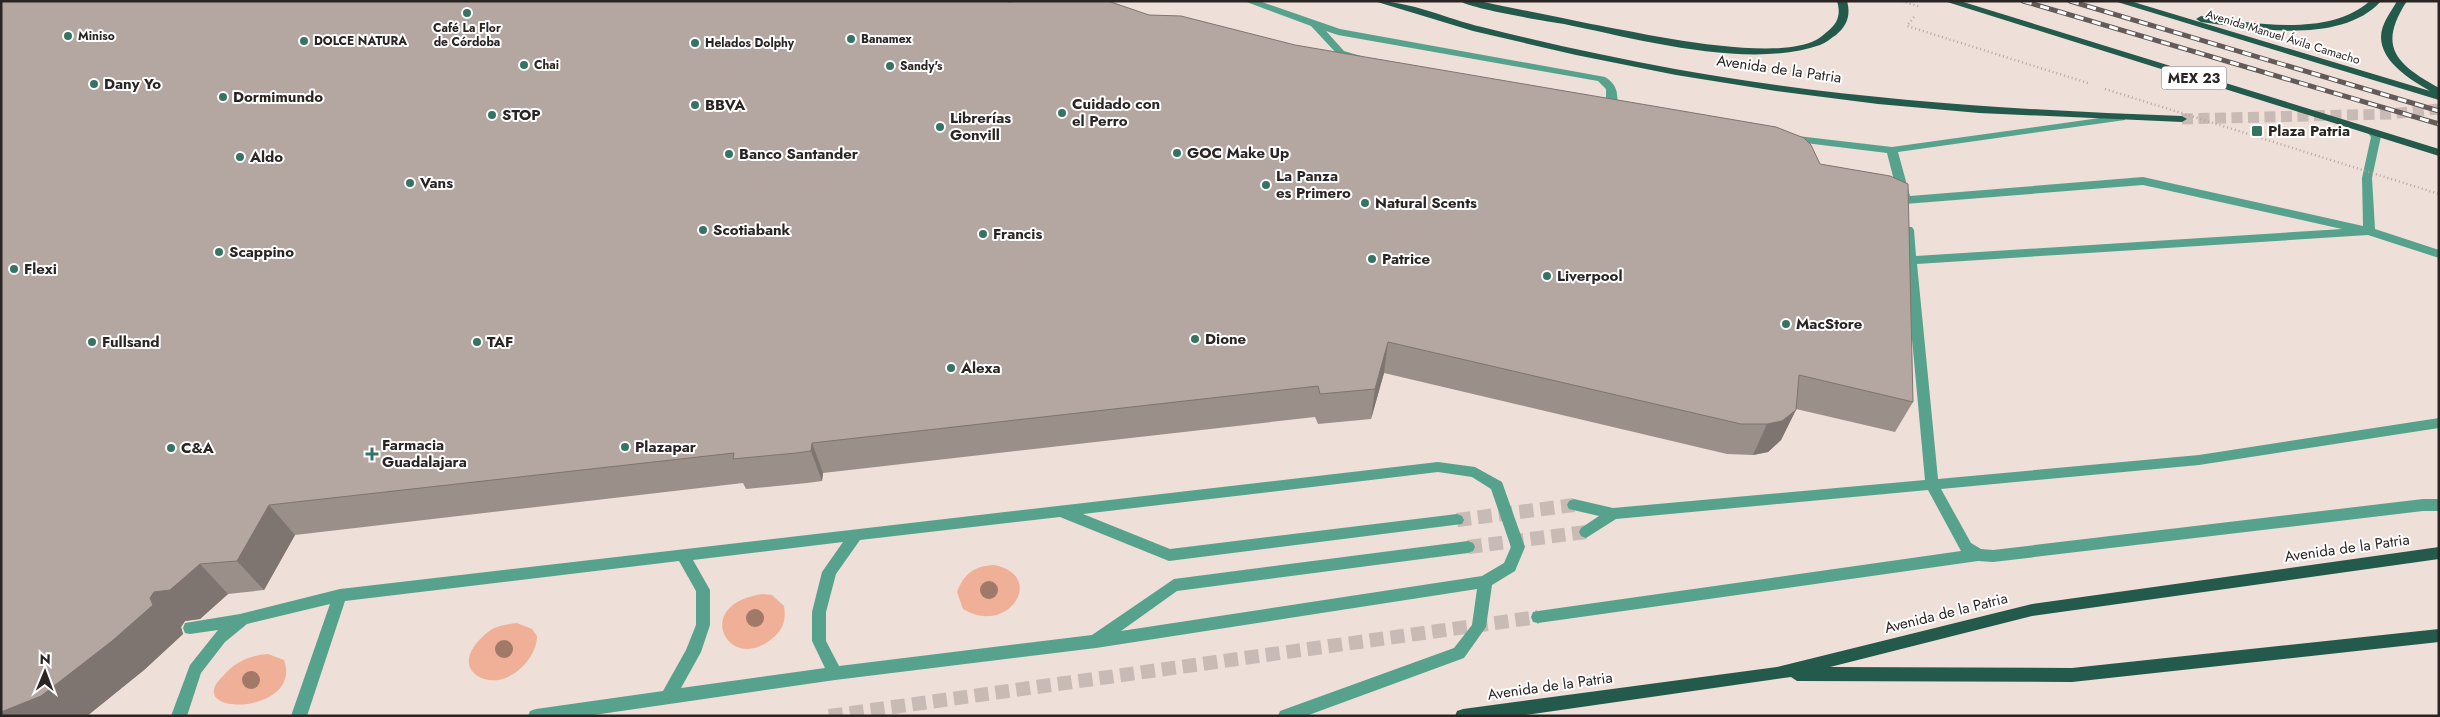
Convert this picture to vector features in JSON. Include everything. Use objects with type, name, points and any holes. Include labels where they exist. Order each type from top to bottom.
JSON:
[{"type":"main road","name":"Avenida de la Patria","points":[[1379,1],[1426,16],[1532,43],[1649,67],[1741,83],[1924,104],[2121,118],[2182,119]]},
{"type":"main road","points":[[1465,1],[1680,44],[1759,52],[1797,48],[1818,43],[1834,33],[1843,21],[1845,8],[1842,1]]},
{"type":"main road","name":"MEX 23","points":[[1949,1],[2439,153]]},
{"type":"main road","name":"Avenida Manuel Ávila Camacho","points":[[2119,1],[2439,97]]},
{"type":"main road","points":[[2150,10],[2231,23],[2297,27],[2330,24],[2347,20],[2360,14],[2376,1]]},
{"type":"main road","points":[[2402,1],[2388,29],[2386,38],[2389,48],[2396,60],[2410,73],[2439,92]]},
{"type":"main road","name":"Avenida de la Patria","points":[[1463,716],[1777,674],[2032,610],[2439,552]]},
{"type":"main road","points":[[1777,674],[2072,675],[2439,635]]},
{"type":"lane","points":[[1249,1],[1338,32],[1601,79],[1609,83],[1612,88],[1611,121],[1607,123]]},
{"type":"lane","points":[[1314,24],[1340,53],[1370,59]]},
{"type":"lane","points":[[1779,137],[1892,150],[2121,118]]},
{"type":"lane","points":[[2369,231],[2367,178],[2376,136],[2373,133]]},
{"type":"lane","points":[[1892,150],[1905,200],[1932,485],[1966,547],[1978,555]]},
{"type":"lane","points":[[1905,200],[2143,181],[2369,231],[2439,254]]},
{"type":"lane","points":[[1911,260],[2369,231]]},
{"type":"lane","points":[[1574,505],[1613,514],[2199,460],[2439,423]]},
{"type":"lane","points":[[190,628],[243,620],[340,595],[1438,467],[1475,472],[1497,486],[1518,547],[1510,567],[1485,582],[1096,641],[836,674],[536,716]]},
{"type":"lane","points":[[1538,617],[1978,555],[1993,556],[2423,505],[2439,505]]},
{"type":"lane","points":[[1061,511],[1169,555],[1457,520]]},
{"type":"lane","points":[[1586,532],[1613,514]]},
{"type":"lane","points":[[836,674],[818,641],[819,612],[829,572],[856,535]]},
{"type":"lane","points":[[1096,641],[1174,585],[1468,547]]},
{"type":"lane","points":[[668,697],[693,652],[703,625],[703,590],[683,555]]},
{"type":"lane","points":[[1286,716],[1460,653],[1479,627],[1485,582]]},
{"type":"lane","points":[[298,716],[340,595]]},
{"type":"lane","points":[[179,716],[195,670],[220,637],[243,620]]},
{"type":"path","points":[[1914,18],[1907,26],[2439,194]]},
{"type":"shaded area","points":[[994,565],[1010,571],[1018,580],[1020,591],[1016,601],[1007,610],[995,615],[980,616],[963,609],[957,592],[963,580],[975,569]]},
{"type":"shaded area","points":[[763,594],[772,595],[784,606],[785,615],[782,627],[774,637],[758,647],[743,649],[732,644],[724,634],[722,623],[727,611],[740,600]]},
{"type":"shaded area","points":[[517,623],[532,629],[537,636],[531,656],[525,665],[507,677],[497,680],[486,680],[476,675],[471,669],[469,662],[477,642],[494,628]]},
{"type":"shaded area","points":[[268,654],[284,660],[285,678],[277,692],[262,700],[244,704],[228,703],[217,698],[214,689],[228,670],[244,660]]},
{"type":"building","points":[[1,1],[1108,1],[1149,15],[1181,16],[1295,45],[1776,127],[1804,138],[1811,145],[1820,164],[1890,176],[1908,184],[1913,402],[1799,375],[1796,410],[1782,421],[1767,424],[1741,424],[1388,342],[1375,389],[1320,394],[1318,386],[812,443],[811,451],[796,453],[733,459],[734,453],[269,505],[237,561],[200,564],[170,590],[154,592],[150,598],[153,605],[112,641],[41,696],[1,712]]},
{"type":"tunnel","points":[[2182,119],[2390,114],[2439,109]]},
{"type":"tunnel","points":[[1457,520],[1574,505]]},
{"type":"tunnel","points":[[1468,547],[1586,532]]},
{"type":"tunnel","points":[[829,716],[1538,617]]},
{"type":"railway","points":[[2023,1],[2439,124]]},
{"type":"railway","points":[[2070,1],[2439,111]]},
{"type":"place","name":"Café La Flor de Córdoba","points":[[467,13]]},
{"type":"place","name":"Miniso","points":[[68,36]]},
{"type":"place","name":"Banamex","points":[[851,39]]},
{"type":"place","name":"DOLCE NATURA","points":[[304,41]]},
{"type":"place","name":"Helados Dolphy","points":[[695,43]]},
{"type":"place","name":"Chai","points":[[524,65]]},
{"type":"place","name":"Sandy's","points":[[890,66]]},
{"type":"place","name":"Dany Yo","points":[[94,84]]},
{"type":"place","name":"Dormimundo","points":[[223,97]]},
{"type":"place","name":"BBVA","points":[[695,105]]},
{"type":"place","name":"Cuidado con el Perro","points":[[1062,113]]},
{"type":"place","name":"STOP","points":[[492,115]]},
{"type":"place","name":"Librerías Gonvill","points":[[940,127]]},
{"type":"place","name":"Plaza Patria","points":[[2257,131]]},
{"type":"place","name":"GOC Make Up","points":[[1177,153]]},
{"type":"place","name":"Banco Santander","points":[[729,154]]},
{"type":"place","name":"Aldo","points":[[240,157]]},
{"type":"place","name":"Vans","points":[[410,183]]},
{"type":"place","name":"La Panza es Primero","points":[[1266,185]]},
{"type":"place","name":"Natural Scents","points":[[1365,203]]},
{"type":"place","name":"Scotiabank","points":[[703,230]]},
{"type":"place","name":"Francis","points":[[983,234]]},
{"type":"place","name":"Scappino","points":[[219,252]]},
{"type":"place","name":"Patrice","points":[[1372,259]]},
{"type":"place","name":"Flexi","points":[[14,269]]},
{"type":"place","name":"Liverpool","points":[[1547,276]]},
{"type":"place","name":"MacStore","points":[[1786,324]]},
{"type":"place","name":"Dione","points":[[1195,339]]},
{"type":"place","name":"Fullsand","points":[[92,342]]},
{"type":"place","name":"TAF","points":[[477,342]]},
{"type":"place","name":"Alexa","points":[[951,368]]},
{"type":"place","name":"Plazapar","points":[[625,447]]},
{"type":"place","name":"C&A","points":[[171,448]]},
{"type":"place","name":"Farmacia Guadalajara","points":[[372,454]]}]
